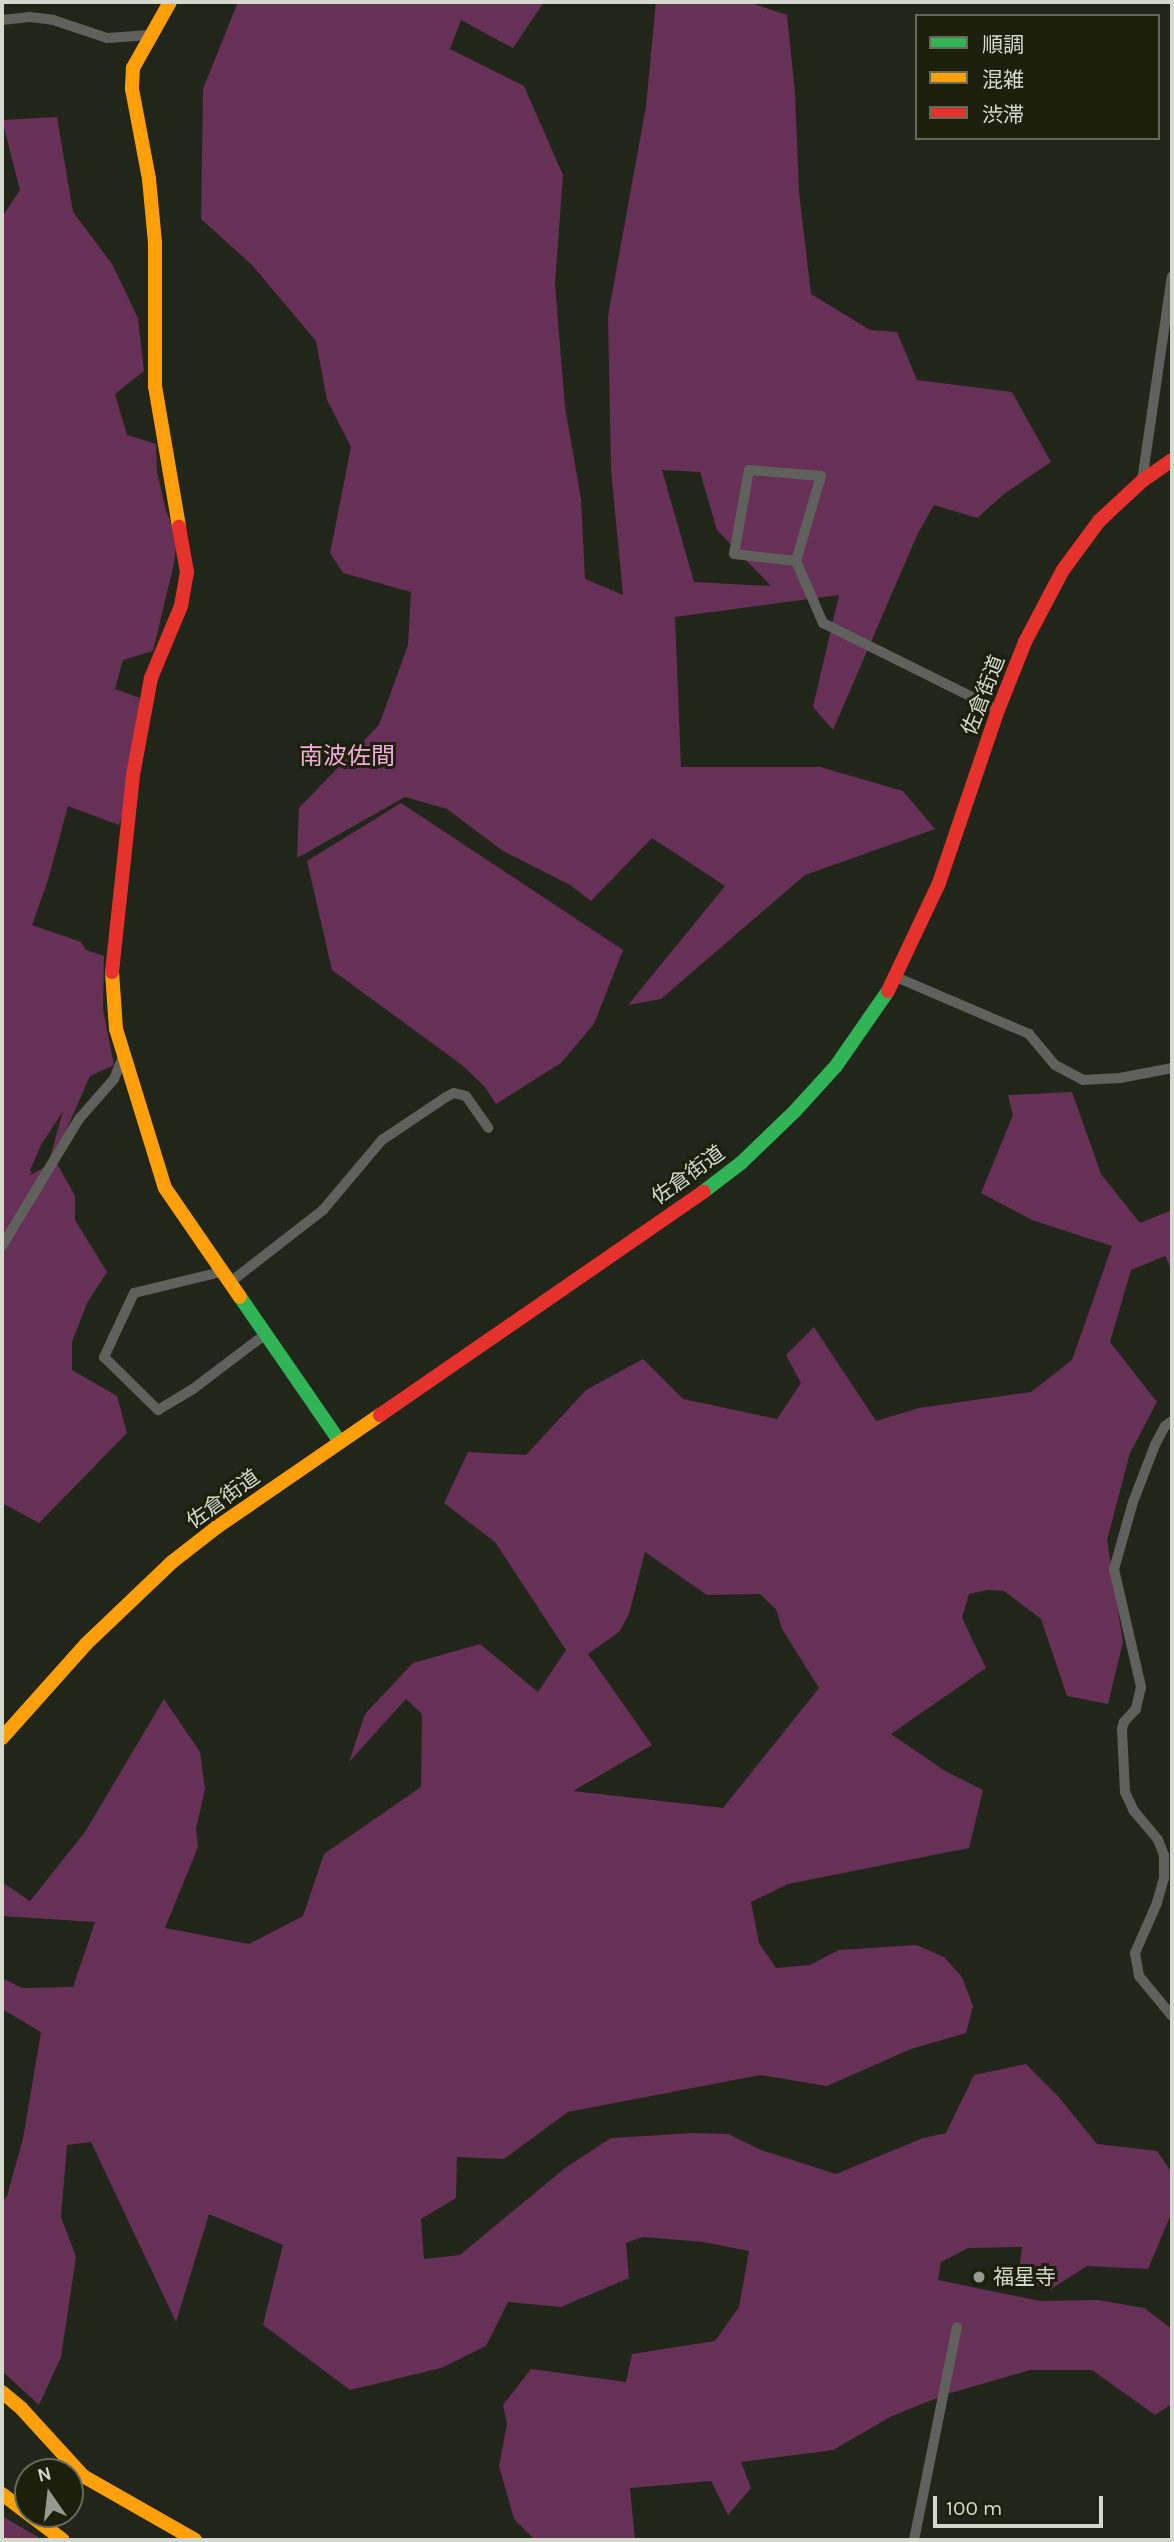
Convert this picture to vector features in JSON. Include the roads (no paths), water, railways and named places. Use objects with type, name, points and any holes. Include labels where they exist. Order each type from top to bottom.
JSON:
[{"type":"main road","points":[[170,2],[133,68],[133,106],[149,179],[155,242],[155,386],[187,572],[181,606],[151,678],[133,775],[111,982],[116,1029],[166,1188],[340,1442]]},
{"type":"main road","name":"佐倉街道","points":[[2,1738],[49,1682],[145,1586],[217,1527],[692,1200],[741,1163],[780,1127],[836,1066],[875,1014],[896,977],[939,883],[998,710],[1035,620],[1063,570],[1099,521],[1142,481],[1172,460]]},
{"type":"main road","points":[[2,2392],[21,2408],[60,2458]]},
{"type":"main road","points":[[84,2482],[195,2540]]},
{"type":"main road","points":[[47,2528],[63,2540]]},
{"type":"street","points":[[2,20],[30,17],[53,20],[107,38],[150,35]]},
{"type":"street","points":[[1142,481],[1168,346],[1172,276]]},
{"type":"street","points":[[796,561],[734,554],[749,470],[821,476],[796,561],[823,623],[998,710]]},
{"type":"street","points":[[896,977],[1029,1034],[1055,1065],[1083,1080],[1120,1078],[1172,1068]]},
{"type":"street","points":[[2,1246],[79,1119],[114,1079],[122,1059],[127,1060]]},
{"type":"street","points":[[267,1333],[193,1389],[158,1410],[104,1357],[134,1293],[225,1277],[323,1210],[382,1140],[446,1097],[454,1093],[466,1096],[488,1128]]},
{"type":"street","points":[[1172,1421],[1165,1426],[1155,1445],[1133,1502],[1114,1569],[1141,1687],[1136,1709],[1124,1722],[1122,1730],[1125,1792],[1134,1811],[1158,1840],[1164,1855],[1164,1878],[1157,1903],[1135,1953],[1139,1976],[1172,2016]]},
{"type":"street","points":[[914,2540],[957,2327]]},
{"type":"place","name":"福星寺","points":[[979,2277]]},
{"type":"district","name":"南波佐間","points":[[347,757]]}]
